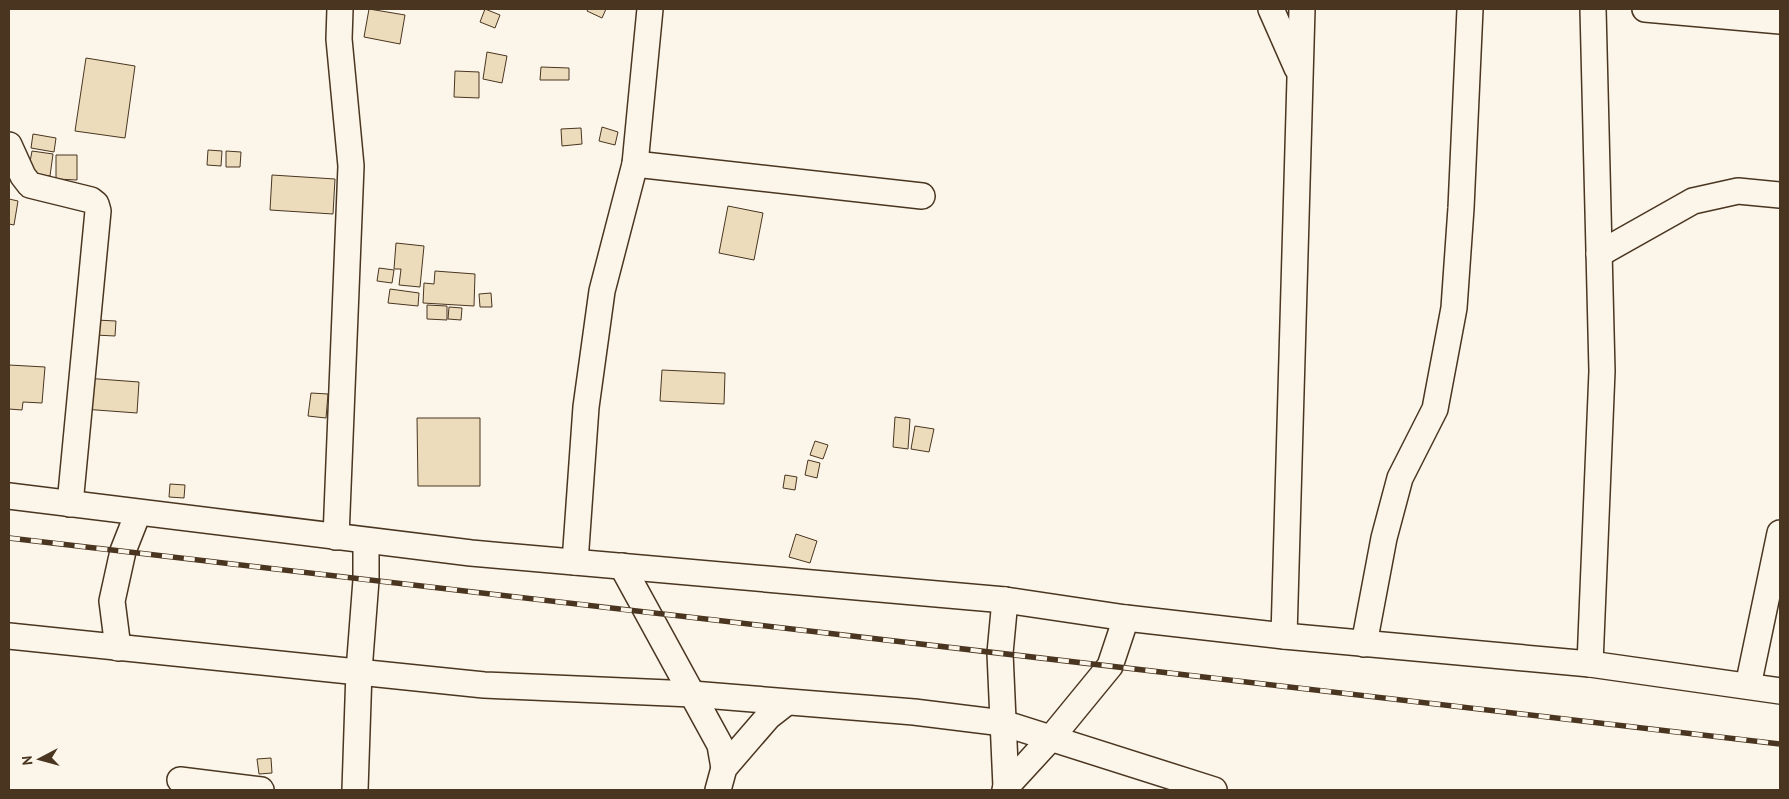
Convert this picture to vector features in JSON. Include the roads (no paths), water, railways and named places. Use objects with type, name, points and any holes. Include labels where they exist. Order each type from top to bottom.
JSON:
[{"type":"street","points":[[336,537],[351,166],[339,39],[340,9]]},
{"type":"street","points":[[575,562],[586,407],[602,291],[635,164],[650,9]]},
{"type":"street","points":[[1271,9],[1299,72]]},
{"type":"street","points":[[1284,636],[1302,9]]},
{"type":"street","points":[[1364,644],[1384,538],[1395,495],[1400,478],[1435,409],[1454,308],[1461,208],[1470,9]]},
{"type":"street","points":[[1590,664],[1602,370],[1593,9]]},
{"type":"street","points":[[1645,9],[1716,12],[1780,21]]},
{"type":"street","points":[[9,145],[23,176],[30,185],[91,200],[96,204],[98,211],[70,504]]},
{"type":"street","points":[[635,164],[922,196]]},
{"type":"street","points":[[1599,254],[1693,201],[1738,191],[1780,195]]},
{"type":"street","points":[[9,496],[471,553],[1005,600],[1126,618],[1364,644],[1590,664],[1780,690]]},
{"type":"street","points":[[118,648],[112,601],[123,551],[138,513]]},
{"type":"street","points":[[1748,686],[1780,533]]},
{"type":"street","points":[[355,790],[359,671],[366,580],[366,541]]},
{"type":"street","points":[[622,566],[720,745],[721,779]]},
{"type":"street","points":[[1005,600],[1000,653],[1005,789]]},
{"type":"street","points":[[1005,789],[1051,738],[1110,666],[1126,618]]},
{"type":"street","points":[[9,636],[484,685],[692,694],[914,712],[1003,723],[1214,790]]},
{"type":"street","points":[[721,779],[768,717],[786,703]]},
{"type":"street","points":[[180,780],[261,790]]},
{"type":"railway","points":[[9,538],[1780,744]]}]
